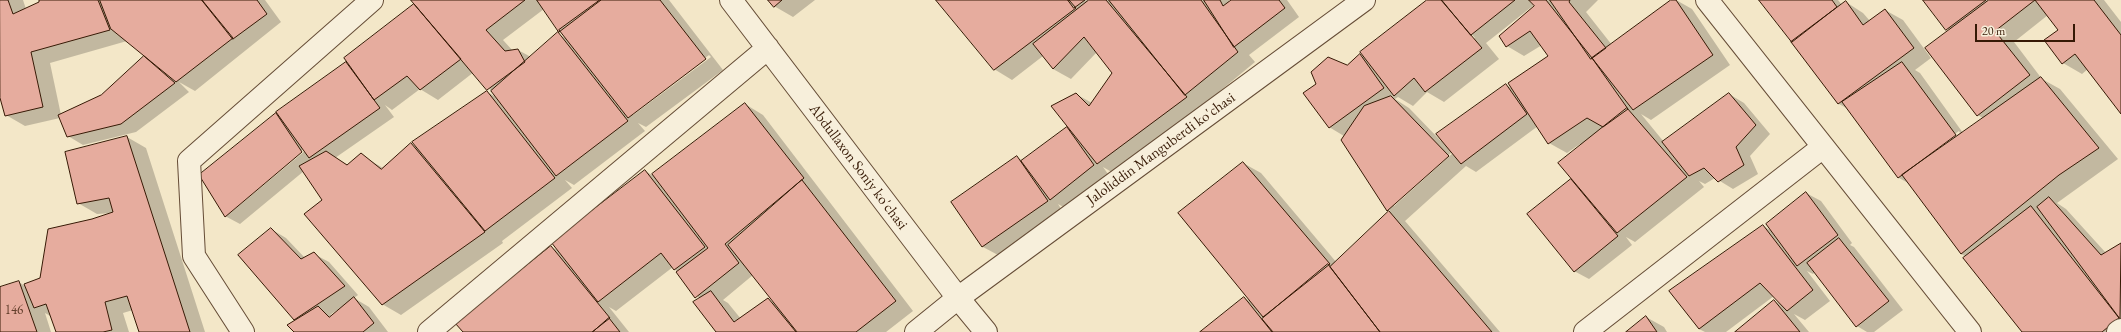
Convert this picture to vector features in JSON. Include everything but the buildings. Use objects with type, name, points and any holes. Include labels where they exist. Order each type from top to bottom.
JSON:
[{"type":"street","points":[[243,332],[194,256],[189,161],[372,0]]},
{"type":"street","name":"Abdullaxon Soniy ko'chasi","points":[[731,0],[958,298],[986,332]]},
{"type":"street","name":"Jaloliddin Manguberdi ko'chasi","points":[[916,332],[958,298],[1364,0]]},
{"type":"street","points":[[1707,0],[1970,332]]},
{"type":"street","points":[[428,332],[768,48]]},
{"type":"street","points":[[1585,332],[1823,147]]}]
